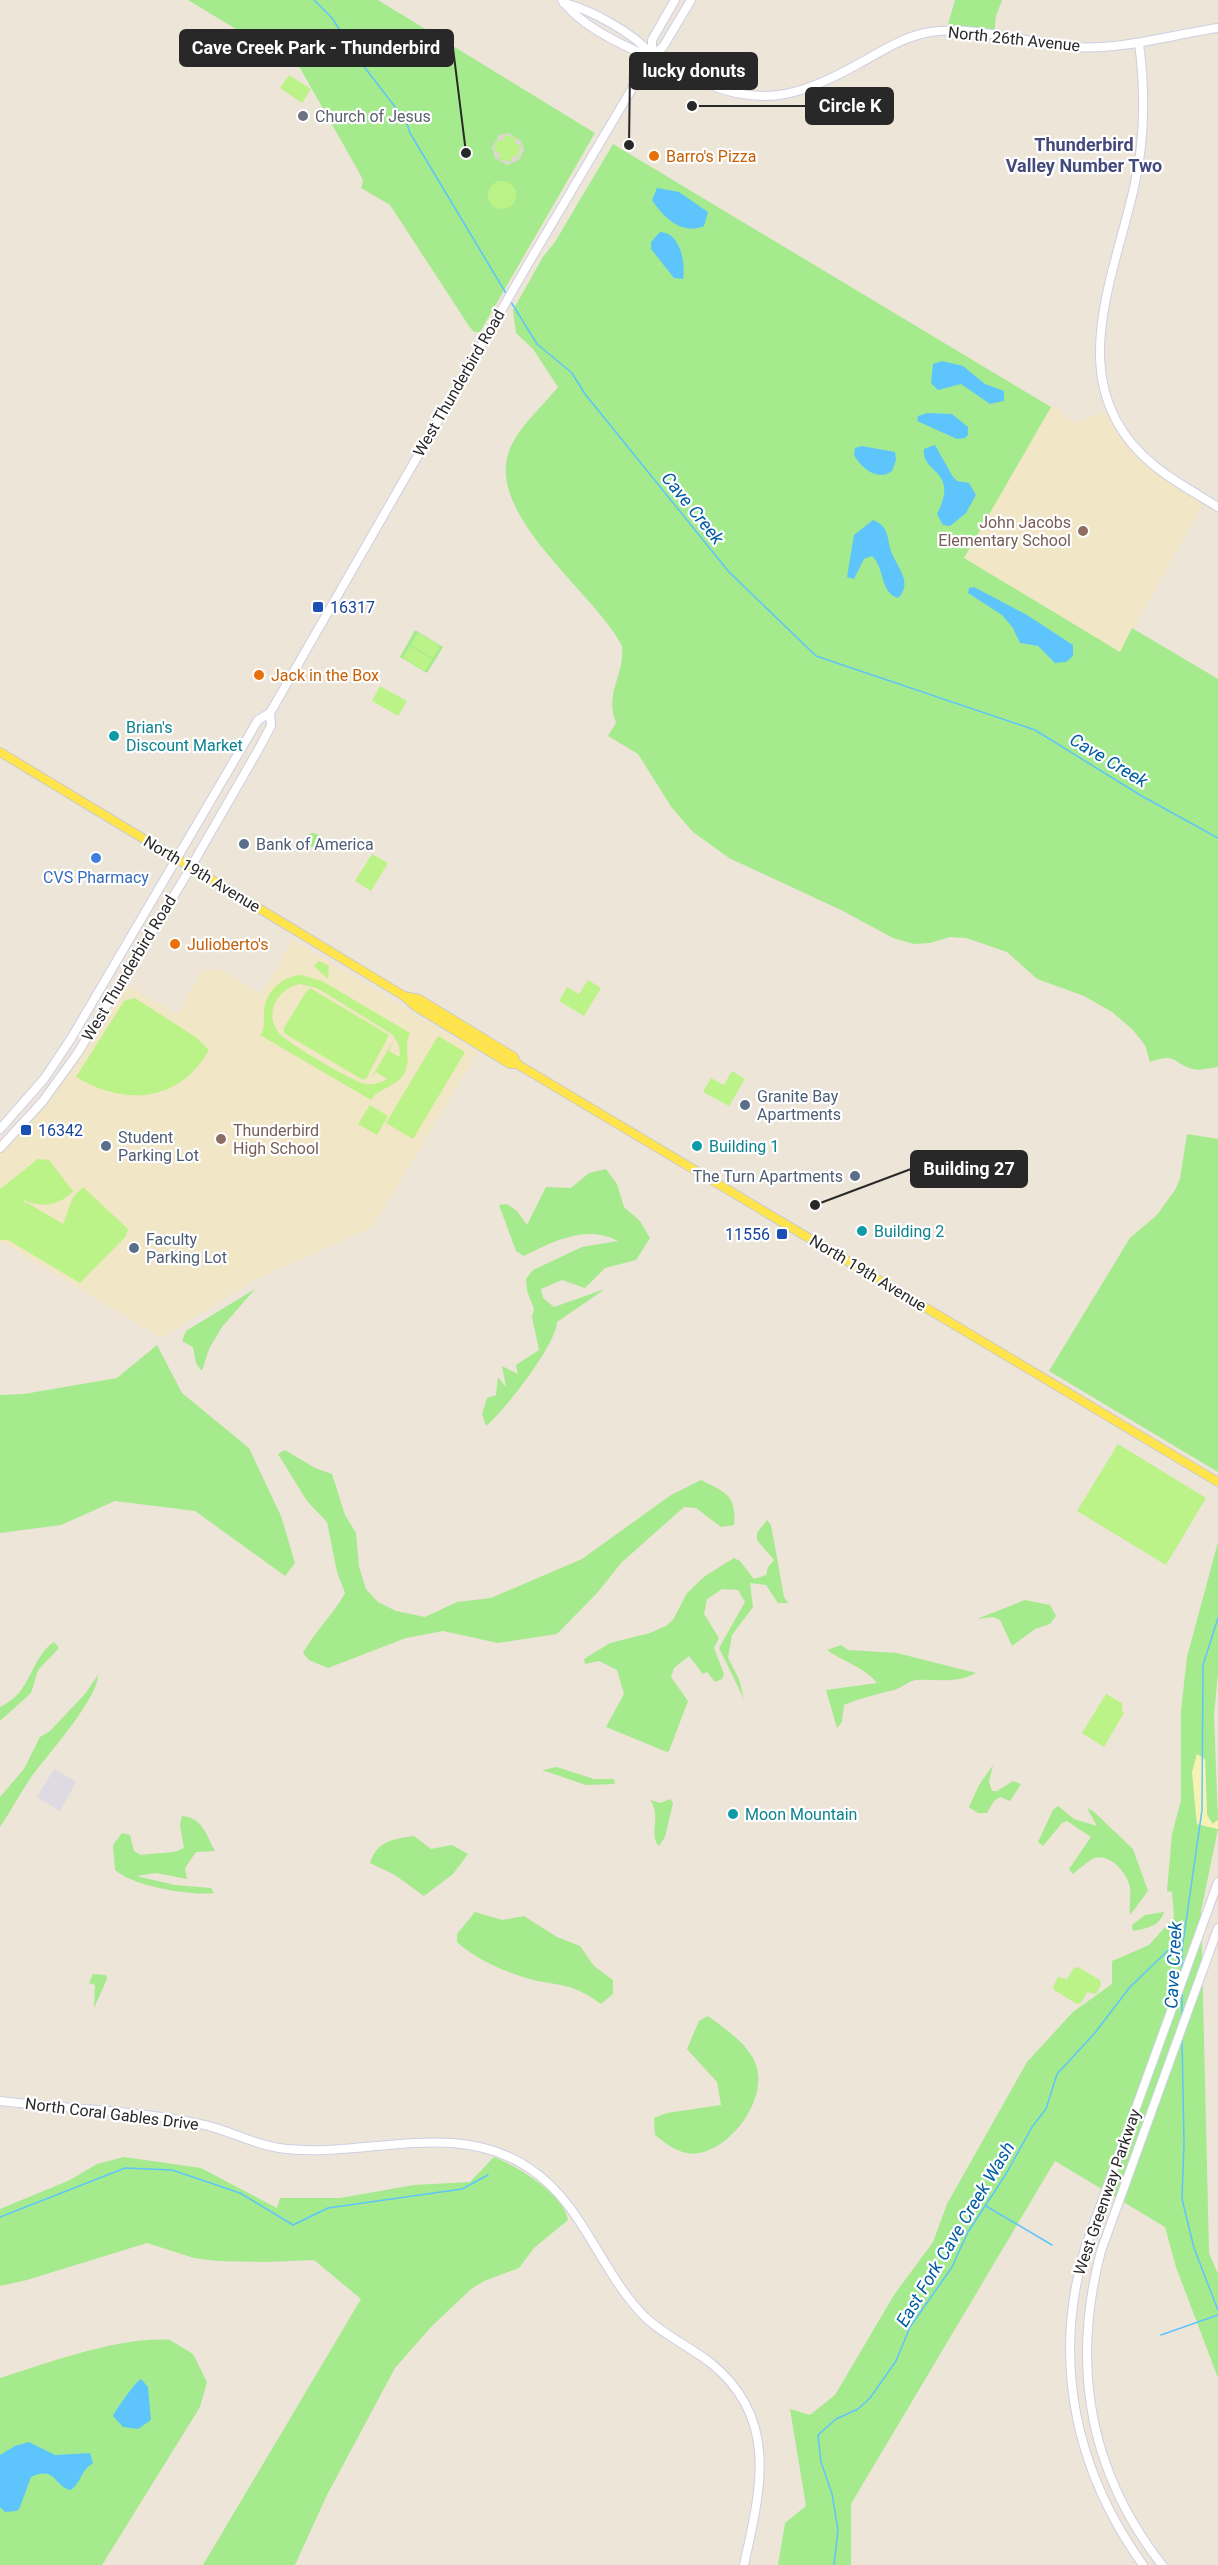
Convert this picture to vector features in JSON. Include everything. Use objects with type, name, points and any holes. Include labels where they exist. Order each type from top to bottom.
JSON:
[{"type":"main road","name":"West Thunderbird Road","points":[[652,55],[652,40],[675,0]]},
{"type":"main road","name":"West Thunderbird Road","points":[[0,1129],[56,1061],[178,860],[258,720],[270,713],[516,283],[652,55],[663,47],[691,0]]},
{"type":"main road","name":"North 26th Avenue","points":[[563,1],[573,15],[637,51],[652,55],[704,82],[733,93],[774,96],[822,84],[896,44],[930,32],[968,33],[1076,47],[1139,43],[1218,28]]},
{"type":"main road","points":[[1139,43],[1143,103],[1139,158],[1099,335],[1104,384],[1112,408],[1129,439],[1156,467],[1218,507]]},
{"type":"main road","name":"West Thunderbird Road","points":[[0,1148],[44,1101],[68,1069],[191,867],[271,726],[270,713]]},
{"type":"main road","name":"North 19th Avenue","points":[[0,752],[404,996],[415,1006],[510,1064],[517,1064],[1218,1482]]},
{"type":"main road","points":[[120,956],[132,963]]},
{"type":"main road","name":"West Greenway Parkway","points":[[1143,2565],[1118,2529],[1084,2453],[1074,2401],[1070,2347],[1075,2293],[1083,2256],[1218,1882]]},
{"type":"main road","name":"West Greenway Parkway","points":[[1162,2565],[1130,2518],[1108,2472],[1097,2436],[1086,2370],[1089,2306],[1100,2254],[1218,1928]]},
{"type":"main road","points":[[1191,1956],[1206,1962]]},
{"type":"main road","name":"North Coral Gables Drive","points":[[0,2101],[201,2124],[264,2145],[298,2150],[441,2142],[467,2144],[499,2152],[520,2162],[544,2179],[563,2199],[643,2314],[662,2332],[720,2371],[746,2405],[758,2437],[761,2466],[758,2501],[744,2565]]},
{"type":"shaded area","points":[[509,133],[521,141],[524,150],[519,160],[507,165],[495,158],[492,148],[499,135]],"holes":[[[505,135],[516,138],[515,144],[521,145],[518,157],[512,156],[511,162],[499,159],[500,153],[494,151],[497,140],[503,141]]]},
{"type":"shaded area","name":"John Jacobs Elementary School","points":[[1051,407],[1059,409],[1062,415],[1078,423],[1112,408],[1120,423],[1146,458],[1206,499],[1120,652],[963,558]]},
{"type":"shaded area","name":"Thunderbird High School","points":[[293,940],[478,1052],[373,1227],[259,1278],[161,1338],[0,1241],[0,1154],[58,1089],[125,984],[177,1014],[203,971],[219,969],[261,994]]},
{"type":"shaded area","points":[[54,1769],[76,1782],[60,1811],[37,1797]]},
{"type":"green space","points":[[188,0],[378,0],[595,133],[480,332],[474,332],[469,326],[390,205],[361,188],[363,181],[360,174],[300,68]]},
{"type":"green space","points":[[955,0],[1002,0],[996,16],[994,36],[946,31]]},
{"type":"green space","points":[[289,75],[311,89],[302,103],[280,88]]},
{"type":"green space","points":[[508,135],[517,139],[521,148],[517,157],[508,161],[499,157],[495,148],[499,139]]},
{"type":"green space","points":[[613,144],[1051,407],[964,558],[1120,652],[1132,628],[1218,679],[1218,1067],[1196,1070],[1170,1058],[1150,1062],[1145,1045],[1132,1029],[1112,1012],[1084,996],[1037,979],[1007,952],[966,938],[950,937],[930,943],[914,944],[893,938],[843,911],[729,858],[693,832],[672,808],[638,754],[608,736],[616,723],[612,702],[621,666],[622,646],[609,625],[529,530],[514,504],[506,479],[508,454],[517,436],[558,387],[533,349],[516,333],[513,310]]},
{"type":"green space","points":[[502,181],[512,185],[516,195],[512,205],[502,209],[492,205],[488,195],[492,185]]},
{"type":"green space","points":[[415,630],[443,647],[427,673],[400,657]]},
{"type":"green space","points":[[418,633],[440,646],[433,658],[411,645]]},
{"type":"green space","points":[[410,646],[432,659],[425,671],[403,658]]},
{"type":"green space","points":[[380,686],[407,701],[398,716],[372,701]]},
{"type":"green space","points":[[313,833],[318,835],[320,840],[318,845],[313,847],[308,845],[306,840],[308,835]]},
{"type":"green space","points":[[372,854],[388,863],[371,891],[355,881]]},
{"type":"green space","points":[[319,961],[329,966],[328,979],[314,966]]},
{"type":"green space","points":[[301,975],[322,981],[410,1033],[407,1042],[406,1069],[400,1079],[371,1100],[260,1035],[264,1026],[267,998],[281,982]],"holes":[[[300,984],[317,988],[393,1035],[399,1045],[400,1057],[389,1051],[394,1040],[371,1078],[376,1072],[387,1079],[371,1084],[358,1082],[306,1052],[278,1032],[272,1017],[273,1009],[285,990]]]},
{"type":"green space","points":[[588,980],[601,988],[584,1016],[559,1001],[567,987],[579,994]]},
{"type":"green space","points":[[310,988],[389,1035],[367,1077],[363,1080],[284,1033],[284,1028]]},
{"type":"green space","points":[[135,998],[197,1038],[209,1050],[197,1068],[182,1081],[149,1094],[131,1095],[113,1092],[76,1077],[124,1001]]},
{"type":"green space","points":[[438,1036],[465,1052],[413,1139],[386,1123]]},
{"type":"green space","points":[[732,1071],[745,1079],[729,1106],[703,1092],[711,1078],[724,1085]]},
{"type":"green space","points":[[370,1105],[388,1116],[377,1135],[358,1124]]},
{"type":"green space","points":[[1187,1134],[1218,1139],[1218,1472],[1049,1371],[1130,1238],[1157,1215],[1175,1190],[1180,1179]]},
{"type":"green space","points":[[38,1159],[49,1160],[73,1191],[56,1203],[43,1205],[24,1200],[25,1204],[26,1202],[63,1224],[73,1197],[83,1187],[128,1229],[126,1236],[80,1283],[8,1240],[0,1240],[0,1189]]},
{"type":"green space","points":[[606,1169],[617,1184],[624,1207],[640,1221],[650,1238],[636,1260],[605,1268],[585,1288],[562,1280],[541,1289],[543,1298],[554,1307],[605,1289],[557,1322],[548,1346],[539,1361],[517,1392],[486,1426],[482,1414],[487,1398],[496,1395],[498,1377],[506,1387],[502,1366],[518,1374],[516,1365],[539,1350],[532,1317],[534,1309],[527,1291],[526,1279],[533,1270],[582,1247],[618,1241],[606,1236],[582,1234],[558,1240],[524,1256],[516,1251],[499,1205],[507,1204],[517,1211],[527,1225],[546,1187],[571,1188],[589,1173]]},
{"type":"green space","points":[[255,1289],[222,1327],[209,1349],[202,1371],[196,1363],[193,1347],[182,1341],[186,1331]]},
{"type":"green space","points":[[157,1345],[182,1393],[249,1448],[281,1516],[295,1563],[285,1576],[195,1511],[115,1501],[61,1525],[0,1533],[0,1395],[24,1394],[117,1378]]},
{"type":"green space","points":[[1118,1444],[1206,1498],[1166,1565],[1077,1511]]},
{"type":"green space","points":[[285,1450],[315,1468],[332,1474],[345,1515],[356,1533],[359,1567],[366,1589],[378,1602],[396,1611],[425,1617],[457,1602],[491,1598],[582,1559],[671,1495],[701,1480],[728,1496],[733,1507],[734,1525],[721,1527],[696,1508],[684,1507],[621,1563],[598,1592],[557,1634],[498,1643],[443,1631],[406,1638],[328,1668],[309,1660],[303,1653],[345,1593],[337,1572],[327,1522],[307,1501],[278,1454]]},
{"type":"green space","points":[[767,1520],[771,1525],[784,1597],[788,1603],[778,1603],[766,1585],[750,1583],[753,1607],[732,1635],[728,1658],[739,1679],[744,1699],[719,1648],[745,1602],[738,1590],[722,1589],[707,1599],[704,1614],[719,1638],[714,1648],[724,1674],[722,1679],[715,1682],[707,1672],[703,1674],[689,1656],[674,1668],[671,1677],[688,1701],[669,1751],[606,1727],[624,1694],[617,1670],[599,1661],[585,1664],[584,1659],[610,1643],[650,1633],[666,1626],[673,1620],[687,1593],[705,1576],[734,1558],[740,1561],[754,1579],[766,1575],[768,1567],[774,1560],[757,1540],[757,1533]]},
{"type":"green space","points":[[1218,1542],[1218,1674],[1214,1715],[1218,1820],[1213,1824],[1207,1815],[1205,1759],[1194,1794],[1197,1824],[1218,1829],[1201,1911],[1209,2253],[1218,2274],[1218,2378],[1176,2267],[1165,2227],[1055,2161],[851,2504],[851,2565],[778,2565],[785,2523],[806,2506],[790,2409],[810,2415],[835,2395],[894,2295],[933,2242],[947,2204],[1027,2062],[1073,2012],[1112,1984],[1112,1961],[1149,1945],[1174,1917],[1172,1892],[1167,1891],[1172,1834],[1181,1800],[1181,1710],[1187,1657]]},
{"type":"green space","points":[[1025,1600],[1050,1605],[1056,1616],[1050,1624],[1035,1629],[1012,1646],[1000,1620],[993,1617],[977,1619]]},
{"type":"green space","points":[[54,1642],[59,1648],[38,1670],[31,1693],[0,1721],[0,1707],[19,1693],[40,1657]]},
{"type":"green space","points":[[841,1645],[848,1650],[897,1653],[976,1673],[954,1680],[916,1680],[897,1689],[844,1705],[842,1722],[837,1728],[826,1690],[877,1683],[860,1669],[827,1650]]},
{"type":"green space","points":[[98,1675],[89,1699],[80,1713],[30,1779],[0,1827],[0,1797],[24,1769],[40,1737],[50,1731],[85,1694]]},
{"type":"green space","points":[[1106,1694],[1122,1703],[1124,1713],[1104,1747],[1082,1733]]},
{"type":"green space","points":[[993,1765],[989,1782],[992,1791],[997,1791],[1013,1781],[1021,1784],[1010,1801],[1000,1797],[994,1801],[987,1813],[978,1813],[969,1807],[979,1785]]},
{"type":"green space","points":[[557,1767],[594,1779],[614,1779],[615,1784],[586,1785],[542,1770]]},
{"type":"green space","points":[[670,1799],[673,1803],[665,1837],[659,1846],[655,1836],[655,1812],[650,1800],[661,1803]]},
{"type":"green space","points":[[1058,1806],[1074,1819],[1097,1826],[1087,1808],[1093,1811],[1133,1849],[1148,1891],[1130,1915],[1130,1887],[1125,1875],[1116,1864],[1098,1857],[1073,1874],[1069,1869],[1091,1837],[1067,1821],[1062,1823],[1043,1846],[1038,1842],[1053,1810]]},
{"type":"green space","points":[[182,1816],[199,1823],[215,1851],[196,1852],[185,1868],[187,1879],[156,1873],[136,1876],[175,1885],[211,1888],[214,1893],[162,1889],[134,1881],[115,1870],[113,1845],[122,1833],[130,1835],[134,1851],[141,1855],[184,1848],[180,1825]]},
{"type":"green space","points":[[414,1836],[431,1849],[452,1845],[468,1854],[453,1874],[424,1896],[395,1875],[370,1863],[377,1850],[387,1842]]},
{"type":"green space","points":[[475,1912],[502,1920],[524,1916],[557,1937],[580,1946],[594,1966],[613,1980],[613,1994],[601,2004],[570,1987],[523,1977],[480,1958],[457,1942],[457,1934]]},
{"type":"green space","points":[[1164,1912],[1156,1924],[1133,1931],[1132,1925],[1145,1915]]},
{"type":"green space","points":[[1078,1967],[1100,1980],[1101,1985],[1096,1994],[1087,1992],[1081,2003],[1077,2004],[1054,1990],[1053,1987],[1058,1977],[1067,1979],[1074,1968]]},
{"type":"green space","points":[[93,1974],[106,1975],[107,1979],[94,2008],[95,1985],[89,1983]]},
{"type":"green space","points":[[708,2016],[734,2036],[750,2053],[758,2074],[758,2088],[746,2117],[737,2130],[713,2148],[694,2154],[681,2152],[655,2135],[654,2118],[667,2113],[721,2105],[717,2082],[687,2049],[699,2021]]},
{"type":"green space","points":[[124,2157],[201,2168],[277,2208],[280,2198],[340,2198],[414,2185],[470,2182],[494,2157],[515,2167],[549,2191],[565,2210],[568,2220],[534,2248],[519,2268],[484,2281],[471,2289],[431,2327],[395,2368],[327,2495],[295,2565],[203,2565],[361,2299],[314,2260],[217,2261],[194,2258],[147,2243],[27,2280],[0,2286],[0,2209],[70,2180],[97,2164]]},
{"type":"green space","points":[[151,2340],[170,2340],[193,2354],[207,2382],[200,2407],[102,2565],[0,2565],[0,2378],[107,2346]]},
{"type":"sand","points":[[1197,1754],[1205,1759],[1207,1815],[1212,1824],[1218,1820],[1218,1829],[1197,1824],[1192,1772]]},
{"type":"water","points":[[657,188],[679,192],[708,212],[704,226],[688,229],[667,218],[652,200]]},
{"type":"water","points":[[660,232],[672,237],[680,249],[683,279],[674,278],[651,249],[651,242]]},
{"type":"water","points":[[942,361],[963,366],[985,384],[1004,391],[1004,401],[990,404],[961,384],[938,390],[931,383],[933,364]]},
{"type":"water","points":[[927,413],[952,414],[968,427],[968,435],[957,439],[917,421],[918,416]]},
{"type":"water","points":[[935,445],[953,477],[957,481],[969,483],[976,495],[966,513],[950,526],[943,525],[937,514],[943,499],[942,480],[925,457],[924,449]]},
{"type":"water","points":[[862,446],[895,452],[896,460],[892,471],[881,475],[865,469],[854,455],[855,448]]},
{"type":"water","points":[[873,520],[885,529],[891,551],[904,580],[902,592],[898,598],[888,591],[872,556],[864,559],[854,579],[847,577],[854,535]]},
{"type":"water","points":[[974,587],[1027,615],[1073,645],[1073,656],[1066,662],[1055,663],[1038,646],[1020,643],[1013,628],[1002,615],[968,593],[969,588]]},
{"type":"water","points":[[141,2379],[148,2387],[151,2420],[138,2429],[123,2427],[113,2416],[125,2397]]},
{"type":"water","points":[[29,2442],[55,2455],[90,2453],[93,2463],[71,2490],[65,2488],[50,2475],[39,2474],[31,2477],[20,2507],[17,2511],[5,2512],[0,2507],[0,2455],[15,2446]]},
{"type":"waterway","name":"Cave Creek","points":[[314,0],[332,18],[362,64],[406,121],[410,133],[507,295]]},
{"type":"waterway","name":"Cave Creek","points":[[511,302],[537,344],[572,373],[585,394],[729,572],[816,656],[1035,730],[1140,795],[1218,838]]},
{"type":"waterway","name":"Cave Creek","points":[[1182,1970],[1182,1950],[1202,1810],[1203,1665],[1218,1618]]},
{"type":"waterway","name":"East Fork Cave Creek Wash","points":[[834,2565],[838,2530],[832,2494],[821,2462],[818,2435],[836,2419],[858,2409],[870,2398],[896,2361],[910,2327],[952,2267],[968,2232],[1006,2174],[1032,2127],[1046,2109],[1057,2074],[1094,2034],[1130,1987],[1184,1935]]},
{"type":"waterway","name":"Cave Creek","points":[[1182,1990],[1182,2018]]},
{"type":"waterway","name":"Cave Creek","points":[[1182,2038],[1184,2143],[1182,2199],[1194,2248],[1218,2310]]},
{"type":"waterway","points":[[0,2217],[125,2168],[172,2170],[240,2193],[293,2225],[328,2208],[462,2189],[488,2175]]},
{"type":"waterway","points":[[986,2206],[1052,2245]]},
{"type":"waterway","points":[[1161,2335],[1218,2315]]},
{"type":"place","name":"Circle K","points":[[692,106]]},
{"type":"place","name":"Church of Jesus","points":[[303,116]]},
{"type":"place","name":"lucky donuts","points":[[629,145]]},
{"type":"place","name":"Cave Creek Park - Thunderbird","points":[[466,153]]},
{"type":"place","name":"Barro's Pizza","points":[[654,156]]},
{"type":"place","name":"John Jacobs Elementary School","points":[[1083,531]]},
{"type":"place","name":"16317","points":[[318,607]]},
{"type":"place","name":"Jack in the Box","points":[[259,675]]},
{"type":"place","name":"Brian's Discount Market","points":[[114,736]]},
{"type":"place","name":"Bank of America","points":[[244,844]]},
{"type":"place","name":"CVS Pharmacy","points":[[96,858]]},
{"type":"place","name":"Julioberto's","points":[[175,944]]},
{"type":"place","name":"Granite Bay Apartments","points":[[745,1105]]},
{"type":"place","name":"16342","points":[[26,1130]]},
{"type":"place","name":"Thunderbird High School","points":[[221,1139]]},
{"type":"place","name":"Student Parking Lot","points":[[106,1146]]},
{"type":"place","name":"Building 1","points":[[697,1146]]},
{"type":"place","name":"The Turn Apartments","points":[[855,1176]]},
{"type":"place","name":"Building 27","points":[[815,1205]]},
{"type":"place","name":"Building 2","points":[[862,1231]]},
{"type":"place","name":"11556","points":[[782,1234]]},
{"type":"place","name":"Faculty Parking Lot","points":[[134,1248]]},
{"type":"place","name":"Moon Mountain","points":[[733,1814]]},
{"type":"district","name":"Thunderbird Valley Number Two","points":[[1084,154]]}]
